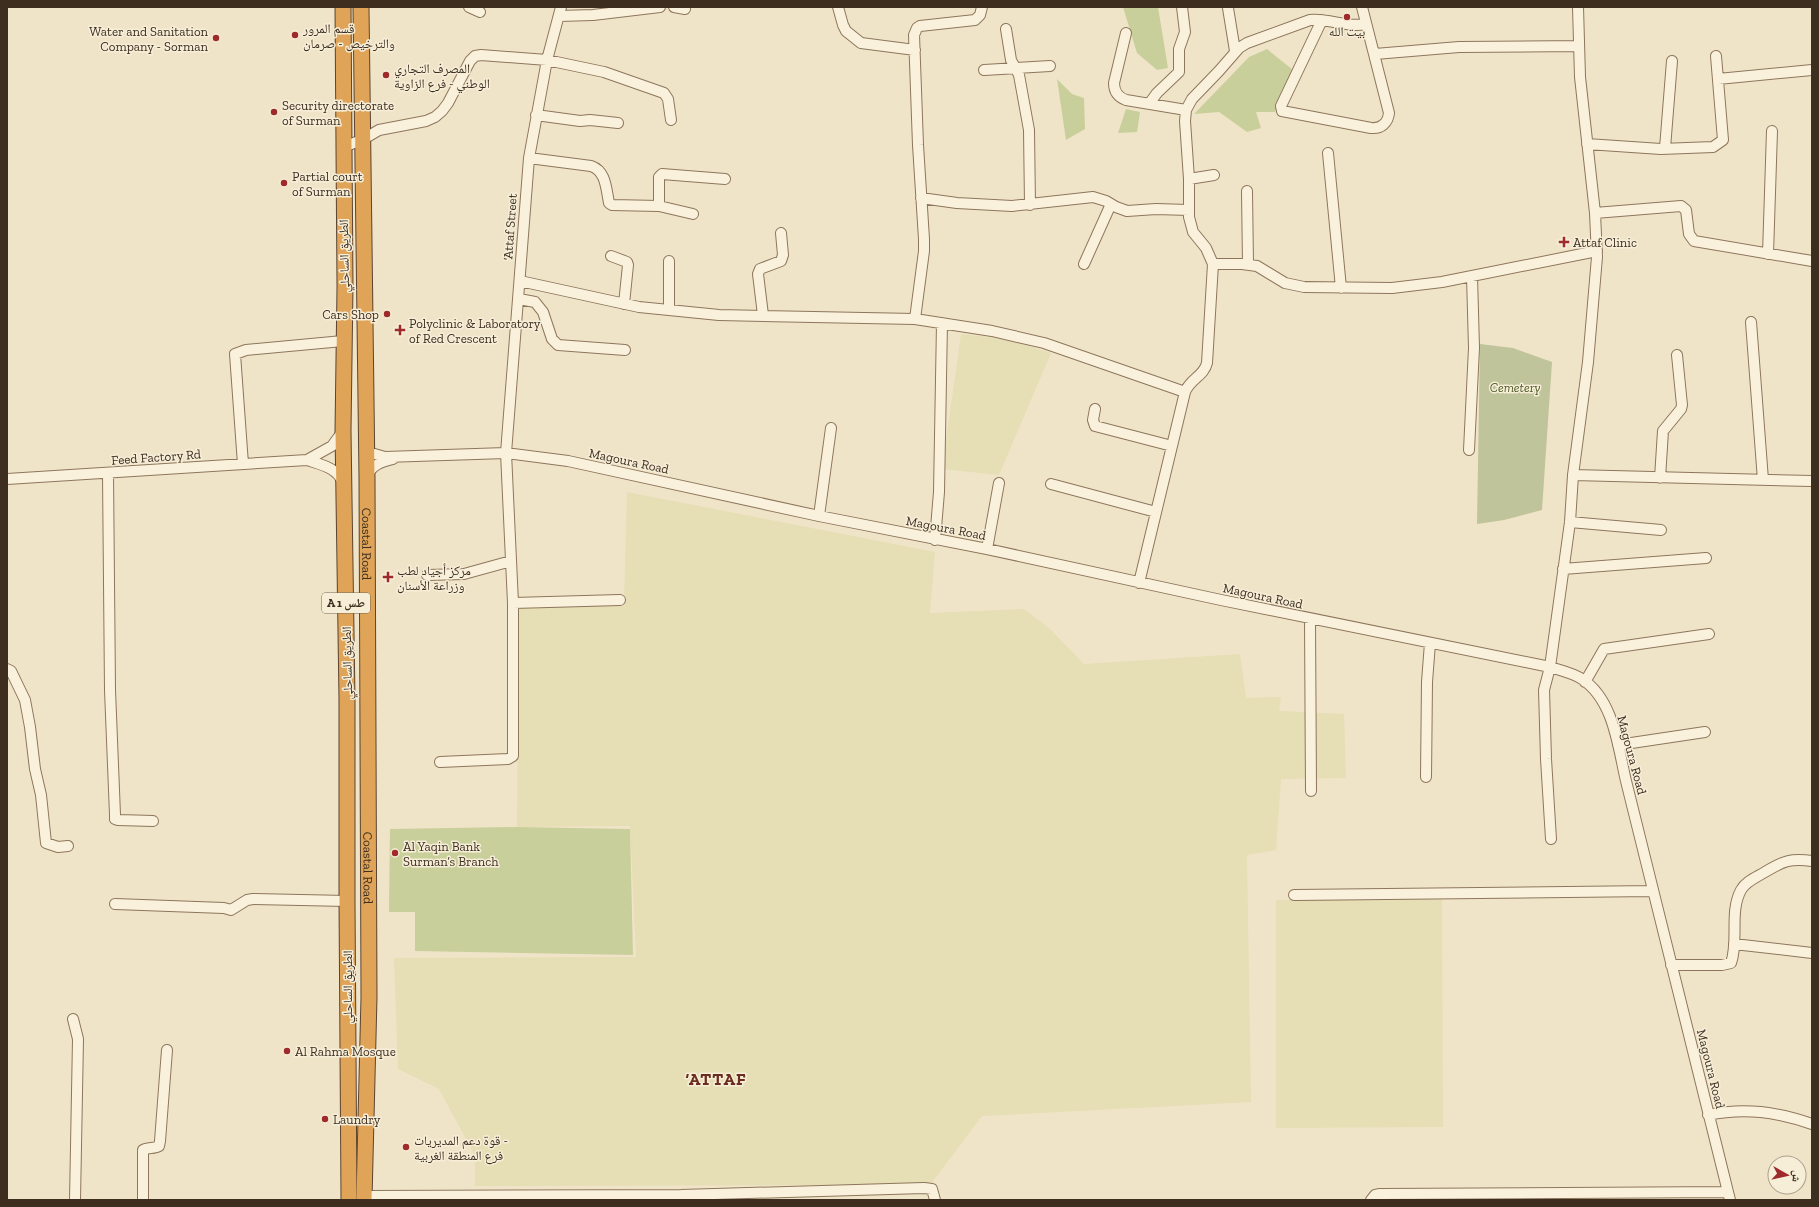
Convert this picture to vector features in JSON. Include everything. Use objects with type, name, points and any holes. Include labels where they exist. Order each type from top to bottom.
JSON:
[{"type":"highway","name":"الطريق الساحلي","points":[[343,7],[345,287],[343,341],[343,431],[347,699],[347,1000],[349,1200]]},
{"type":"highway","name":"Coastal Road","points":[[361,7],[367,478],[369,997],[364,1198]]},
{"type":"highway","points":[[347,1000],[369,997]]},
{"type":"street","points":[[469,7],[480,12]]},
{"type":"street","points":[[560,11],[593,15],[660,7]]},
{"type":"street","points":[[674,7],[685,9]]},
{"type":"street","points":[[838,7],[846,31],[860,43],[915,50]]},
{"type":"street","points":[[915,319],[924,251],[914,35],[917,28],[920,26],[975,20],[980,15],[982,7]]},
{"type":"street","points":[[1149,104],[1157,93],[1179,72],[1179,49],[1185,32],[1182,7]]},
{"type":"street","points":[[1322,20],[1281,106],[1281,110],[1283,112],[1371,128],[1380,128],[1384,125],[1389,113],[1362,7]]},
{"type":"street","points":[[1551,839],[1546,759],[1544,690],[1550,666],[1570,522],[1573,475],[1587,367],[1597,251],[1595,213],[1578,46],[1578,7]]},
{"type":"street","points":[[1228,8],[1235,51]]},
{"type":"street","name":"‘Attaf Street","points":[[440,762],[508,759],[514,756],[513,603],[506,453],[529,158],[546,60],[560,11]]},
{"type":"street","points":[[1140,583],[1185,392],[1188,385],[1201,375],[1206,367],[1213,264],[1206,248],[1193,232],[1189,217],[1189,179],[1185,121],[1186,110],[1192,99],[1219,71],[1235,51],[1247,43],[1306,21],[1322,20],[1355,25],[1366,24]]},
{"type":"street","points":[[1006,29],[1011,60],[1019,75],[1028,130],[1030,205]]},
{"type":"street","points":[[1126,33],[1114,88],[1122,98],[1186,110]]},
{"type":"street","points":[[1375,54],[1460,47],[1578,46]]},
{"type":"street","points":[[343,147],[362,140],[379,130],[435,118],[448,103],[465,68],[475,56],[481,55],[546,60],[604,72],[664,93],[668,99],[671,120]]},
{"type":"street","points":[[1587,144],[1665,148],[1713,147],[1721,143],[1723,140],[1716,56]]},
{"type":"street","points":[[1665,148],[1672,61]]},
{"type":"street","points":[[984,70],[1050,66]]},
{"type":"street","points":[[1718,79],[1812,70]]},
{"type":"street","points":[[536,115],[580,121],[590,120],[618,123]]},
{"type":"street","points":[[1768,254],[1772,131]]},
{"type":"street","points":[[1328,153],[1341,288]]},
{"type":"street","points":[[529,158],[591,166],[598,169],[603,175],[609,203],[612,205],[659,206],[693,214]]},
{"type":"street","points":[[659,206],[660,177],[662,174],[725,179]]},
{"type":"street","points":[[1189,179],[1214,175]]},
{"type":"street","points":[[1248,191],[1248,264]]},
{"type":"street","points":[[921,198],[976,205],[1030,205],[1093,198],[1106,200],[1111,204],[1127,211],[1156,209],[1189,210]]},
{"type":"street","points":[[1084,264],[1111,204]]},
{"type":"street","points":[[1595,213],[1681,206],[1686,210],[1689,234],[1694,241],[1812,261]]},
{"type":"street","points":[[763,315],[758,274],[760,269],[780,261],[783,255],[781,234]]},
{"type":"street","points":[[1213,264],[1248,264],[1257,266],[1278,279],[1293,285],[1314,288],[1392,288],[1417,286],[1597,251]]},
{"type":"street","points":[[612,256],[627,262],[628,264],[624,304]]},
{"type":"street","points":[[669,261],[669,310]]},
{"type":"street","points":[[1469,450],[1474,348],[1472,276]]},
{"type":"street","points":[[520,281],[624,304],[669,310],[720,315],[915,319],[992,330],[1044,343],[1185,392]]},
{"type":"street","points":[[519,299],[535,302],[543,312],[552,339],[558,345],[626,350]]},
{"type":"street","points":[[1751,322],[1763,480]]},
{"type":"street","points":[[935,540],[940,492],[942,323]]},
{"type":"street","points":[[243,464],[235,354],[246,350],[343,341]]},
{"type":"street","points":[[1660,478],[1663,431],[1681,409],[1682,405],[1677,355]]},
{"type":"street","points":[[1096,409],[1093,420],[1096,426],[1172,446]]},
{"type":"street","points":[[819,516],[832,428]]},
{"type":"street","name":"Feed Factory Rd","points":[[307,460],[332,446],[343,431]]},
{"type":"street","name":"Magoura Road","points":[[366,448],[371,453],[378,455],[401,457],[506,453],[568,461],[819,516],[987,549],[1310,619],[1550,666],[1581,678],[1599,695],[1614,727],[1671,965],[1729,1196]]},
{"type":"street","name":"Magoura Road","points":[[367,478],[369,472],[376,465],[401,457]]},
{"type":"street","name":"Feed Factory Rd","points":[[7,479],[307,460],[335,471],[340,475],[345,489]]},
{"type":"street","points":[[108,473],[110,690],[115,819],[153,821]]},
{"type":"street","points":[[1573,475],[1812,480]]},
{"type":"street","points":[[987,549],[999,483]]},
{"type":"street","points":[[1051,484],[1156,512]]},
{"type":"street","points":[[1570,522],[1661,530]]},
{"type":"street","points":[[1563,569],[1706,558]]},
{"type":"street","points":[[427,575],[464,574],[511,561]]},
{"type":"street","points":[[513,603],[620,600]]},
{"type":"street","points":[[1310,619],[1311,791]]},
{"type":"street","points":[[1585,682],[1604,649],[1709,634]]},
{"type":"street","points":[[1426,777],[1427,682],[1430,643]]},
{"type":"street","points":[[7,669],[11,671],[25,700],[35,769],[41,795],[46,843],[58,847],[68,846]]},
{"type":"street","points":[[1618,745],[1705,732]]},
{"type":"street","points":[[1671,965],[1727,965],[1731,963],[1738,899],[1741,890],[1748,882],[1780,862],[1793,859],[1812,861]]},
{"type":"street","points":[[1294,895],[1653,891]]},
{"type":"street","points":[[115,904],[224,908],[232,910],[246,900],[253,899],[347,901]]},
{"type":"street","points":[[1734,944],[1812,953]]},
{"type":"street","points":[[73,1019],[78,1039],[76,1200]]},
{"type":"street","points":[[143,1200],[143,1150],[159,1146],[168,1050]]},
{"type":"street","points":[[1708,1115],[1727,1111],[1750,1110],[1783,1116],[1812,1124]]},
{"type":"street","points":[[364,1198],[681,1195],[924,1188],[932,1189],[934,1200]]},
{"type":"street","points":[[1371,1200],[1375,1195],[1380,1194],[1513,1197],[1729,1196]]},
{"type":"shaded area","points":[[961,334],[1006,339],[1051,353],[999,475],[942,469]]},
{"type":"shaded area","points":[[627,492],[935,552],[930,613],[1024,609],[1049,628],[1084,664],[1240,654],[1246,698],[1281,697],[1279,711],[1344,714],[1346,778],[1281,779],[1276,850],[1247,855],[1251,1102],[982,1116],[930,1185],[475,1186],[475,1156],[439,1089],[398,1069],[394,958],[636,957],[630,826],[517,827],[519,607],[624,602]]},
{"type":"shaded area","points":[[1442,899],[1443,1127],[1276,1128],[1276,900]]},
{"type":"green space","points":[[1123,7],[1158,7],[1168,68],[1157,70],[1137,53]]},
{"type":"green space","points":[[1267,49],[1293,70],[1275,112],[1256,112],[1261,128],[1247,132],[1219,112],[1194,114],[1249,57]]},
{"type":"green space","points":[[1057,79],[1072,94],[1084,98],[1085,129],[1066,140]]},
{"type":"green space","points":[[1126,109],[1140,112],[1137,132],[1118,133]]},
{"type":"green space","name":"Cemetery","points":[[1480,344],[1513,348],[1552,362],[1542,510],[1504,520],[1477,524]]},
{"type":"green space","points":[[517,827],[630,829],[633,955],[415,951],[415,912],[389,912],[390,829]]},
{"type":"place","name":"بيت الله","points":[[1347,17]]},
{"type":"place","name":"قسم المرور والترخيص - صرمان","points":[[295,35]]},
{"type":"place","name":"Water and Sanitation Company - Sorman","points":[[216,38]]},
{"type":"place","name":"المصرف التجاري الوطني - فرع الزاوية","points":[[386,75]]},
{"type":"place","name":"Security directorate of Surman","points":[[274,112]]},
{"type":"place","name":"Partial court of Surman","points":[[284,183]]},
{"type":"place","name":"Attaf Clinic","points":[[1564,242]]},
{"type":"place","name":"Cars Shop","points":[[387,314]]},
{"type":"place","name":"Polyclinic & Laboratory of Red Crescent","points":[[400,330]]},
{"type":"place","name":"مركز أجياد لطب وزراعة الأسنان","points":[[388,577]]},
{"type":"place","name":"Al Yaqin Bank Surman’s Branch","points":[[395,853]]},
{"type":"place","name":"Al Rahma Mosque","points":[[287,1051]]},
{"type":"place","name":"Laundry","points":[[325,1119]]},
{"type":"place","name":"قوة دعم المديريات - فرع المنطقة الغربية","points":[[406,1147]]},
{"type":"district","name":"‘ATTAF","points":[[716,1079]]}]
